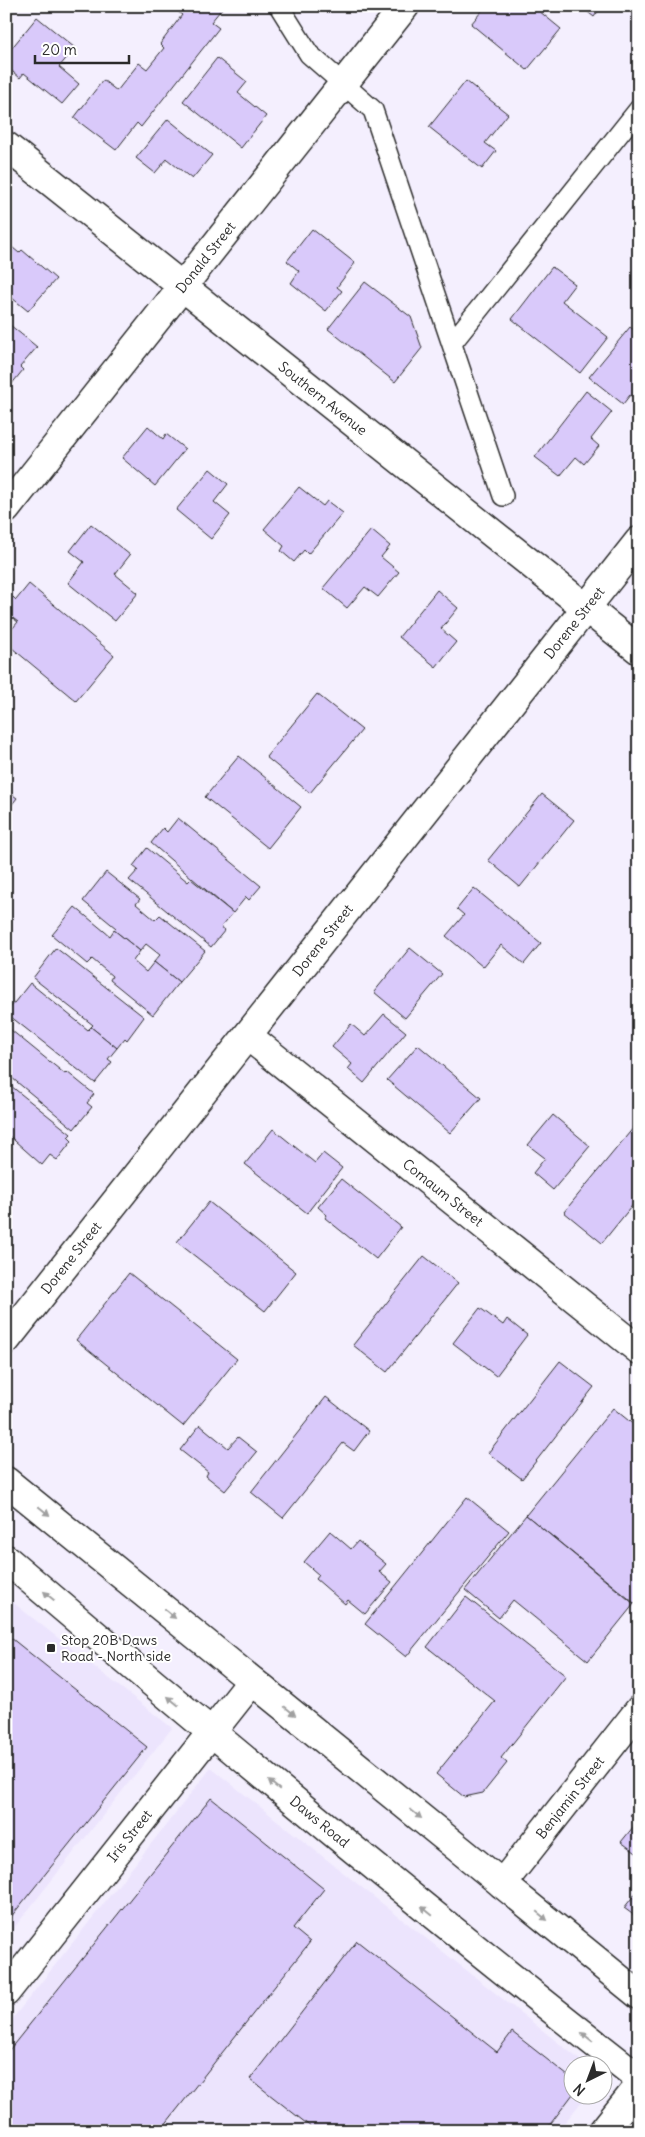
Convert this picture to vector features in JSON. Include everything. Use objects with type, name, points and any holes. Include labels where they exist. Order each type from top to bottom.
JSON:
[{"type":"street","name":"Donald Street","points":[[6,509],[405,6]]},
{"type":"street","name":"Southern Avenue","points":[[6,146],[639,650]]},
{"type":"street","name":"Dorene Street","points":[[6,1340],[639,541]]},
{"type":"street","name":"Comaum Street","points":[[248,1036],[639,1350]]},
{"type":"street","points":[[6,1481],[639,1995]]},
{"type":"street","name":"Daws Road","points":[[6,1559],[210,1732],[465,1942],[639,2078]]},
{"type":"street","name":"Iris Street","points":[[6,1992],[252,1681]]},
{"type":"street","name":"Benjamin Street","points":[[502,1884],[639,1710]]},
{"type":"street","points":[[603,2131],[639,2086]]},
{"type":"lane","points":[[279,6],[309,54],[373,110],[503,496]]},
{"type":"lane","points":[[452,343],[639,109]]},
{"type":"shaded area","points":[[6,1597],[172,1728],[6,1938]]},
{"type":"shaded area","points":[[211,1768],[572,2054],[562,2054],[562,2104],[580,2104],[558,2131],[6,2131],[6,2027]]},
{"type":"building","points":[[171,6],[224,6],[211,22],[219,28],[141,127],[137,123],[116,150],[74,118],[103,80],[117,91],[139,63],[147,69],[164,48],[160,44],[182,15]]},
{"type":"building","points":[[486,6],[533,6],[561,29],[527,70],[471,24]]},
{"type":"building","points":[[580,6],[602,6],[594,17]]},
{"type":"building","points":[[37,17],[75,48],[59,67],[79,84],[62,104],[24,73],[20,78],[6,66],[6,55]]},
{"type":"building","points":[[217,58],[247,82],[238,93],[266,116],[241,148],[183,101]]},
{"type":"building","points":[[466,81],[508,114],[485,143],[496,151],[482,169],[429,127]]},
{"type":"building","points":[[168,119],[212,155],[192,179],[167,159],[155,173],[136,158]]},
{"type":"building","points":[[312,229],[355,263],[337,287],[342,291],[326,311],[291,283],[299,271],[287,261]]},
{"type":"building","points":[[6,242],[19,253],[22,250],[56,279],[28,311],[6,293]]},
{"type":"building","points":[[552,267],[575,284],[562,301],[608,337],[580,373],[512,319]]},
{"type":"building","points":[[365,282],[411,317],[422,348],[395,382],[328,329]]},
{"type":"building","points":[[10,325],[37,347],[20,367],[23,370],[6,391],[6,329]]},
{"type":"building","points":[[630,327],[639,334],[639,392],[634,398],[630,395],[623,404],[589,377]]},
{"type":"building","points":[[586,391],[612,412],[591,439],[599,446],[584,464],[576,457],[560,476],[535,457]]},
{"type":"building","points":[[148,426],[163,439],[166,434],[185,449],[155,486],[122,458]]},
{"type":"building","points":[[210,469],[228,484],[214,502],[230,515],[211,539],[176,510]]},
{"type":"building","points":[[299,487],[323,506],[327,501],[343,513],[308,554],[304,550],[294,562],[281,551],[284,546],[264,529]]},
{"type":"building","points":[[91,524],[130,555],[115,574],[138,593],[115,621],[68,583],[84,562],[70,551]]},
{"type":"building","points":[[371,530],[390,546],[381,557],[399,572],[378,597],[365,587],[347,608],[323,588]]},
{"type":"building","points":[[29,584],[114,655],[76,701],[6,643],[6,636],[18,622],[6,613],[6,606],[13,597],[16,600]]},
{"type":"building","points":[[437,590],[458,608],[441,629],[456,642],[436,667],[399,637]]},
{"type":"building","points":[[317,694],[362,730],[310,793],[266,757]]},
{"type":"building","points":[[239,756],[301,807],[268,848],[205,797]]},
{"type":"building","points":[[6,790],[17,798],[6,812]]},
{"type":"building","points":[[542,794],[574,820],[520,887],[488,860]]},
{"type":"building","points":[[178,818],[261,886],[249,900],[246,897],[233,913],[151,843],[163,828],[167,832]]},
{"type":"building","points":[[147,848],[188,882],[191,879],[233,913],[221,927],[225,930],[211,947],[129,880],[138,870],[133,866]]},
{"type":"building","points":[[106,872],[140,899],[136,904],[155,920],[160,915],[205,951],[179,982],[154,962],[160,955],[146,944],[140,951],[83,901]]},
{"type":"building","points":[[474,888],[541,943],[524,964],[501,945],[483,967],[446,936],[464,915],[457,909]]},
{"type":"building","points":[[75,907],[110,936],[114,930],[140,951],[133,961],[146,972],[154,962],[179,982],[153,1015],[110,980],[112,976],[92,959],[87,964],[52,935]]},
{"type":"building","points":[[56,948],[144,1017],[127,1040],[125,1038],[117,1048],[91,1027],[93,1025],[33,978]]},
{"type":"building","points":[[410,948],[442,974],[405,1018],[374,992]]},
{"type":"building","points":[[30,983],[88,1030],[91,1027],[117,1048],[108,1059],[112,1062],[95,1083],[6,1013]]},
{"type":"building","points":[[384,1014],[406,1032],[364,1083],[348,1069],[352,1064],[332,1047],[351,1024],[365,1036]]},
{"type":"building","points":[[6,1026],[65,1074],[67,1072],[94,1094],[87,1103],[92,1107],[74,1129],[6,1073]]},
{"type":"building","points":[[418,1045],[481,1098],[450,1133],[387,1080]]},
{"type":"building","points":[[6,1082],[71,1134],[68,1137],[72,1141],[57,1160],[50,1155],[42,1165],[6,1133]]},
{"type":"building","points":[[553,1115],[590,1146],[553,1190],[533,1173],[545,1158],[528,1145]]},
{"type":"building","points":[[639,1121],[639,1197],[602,1243],[564,1212]]},
{"type":"building","points":[[273,1129],[315,1163],[323,1153],[342,1168],[307,1213],[245,1164]]},
{"type":"building","points":[[341,1179],[401,1227],[376,1259],[325,1218],[327,1215],[318,1207]]},
{"type":"building","points":[[209,1202],[296,1272],[265,1311],[177,1242]]},
{"type":"building","points":[[424,1256],[458,1283],[387,1372],[353,1345]]},
{"type":"building","points":[[129,1273],[237,1359],[183,1426],[76,1340]]},
{"type":"building","points":[[480,1308],[503,1325],[507,1319],[527,1335],[496,1376],[453,1343]]},
{"type":"building","points":[[560,1361],[594,1387],[522,1479],[488,1453]]},
{"type":"building","points":[[326,1397],[369,1431],[354,1451],[343,1443],[283,1518],[251,1492]]},
{"type":"building","points":[[613,1408],[639,1429],[639,1607],[526,1515]]},
{"type":"building","points":[[200,1425],[228,1448],[238,1437],[257,1452],[225,1491],[206,1476],[208,1472],[180,1450]]},
{"type":"building","points":[[467,1497],[509,1531],[406,1657],[365,1624]]},
{"type":"building","points":[[526,1515],[634,1604],[588,1661],[513,1600],[499,1618],[465,1590]]},
{"type":"building","points":[[330,1531],[351,1549],[358,1541],[386,1564],[379,1572],[392,1582],[365,1614],[348,1600],[345,1604],[316,1579],[319,1575],[304,1562]]},
{"type":"building","points":[[466,1597],[566,1676],[501,1758],[507,1763],[483,1793],[464,1797],[436,1774],[495,1701],[427,1647]]},
{"type":"building","points":[[6,1634],[147,1747],[6,1923]]},
{"type":"building","points":[[211,1798],[324,1889],[293,1928],[310,1942],[160,2131],[6,2131],[6,2054]]},
{"type":"building","points":[[639,1805],[639,1855],[621,1842],[638,1821],[630,1815]]},
{"type":"building","points":[[639,1889],[639,1919],[624,1908]]},
{"type":"building","points":[[357,1941],[497,2052],[512,2032],[562,2071],[562,2104],[565,2104],[545,2131],[316,2131],[250,2079]]},
{"type":"place","name":"Stop 20B Daws Road - North side","points":[[51,1648]]}]
